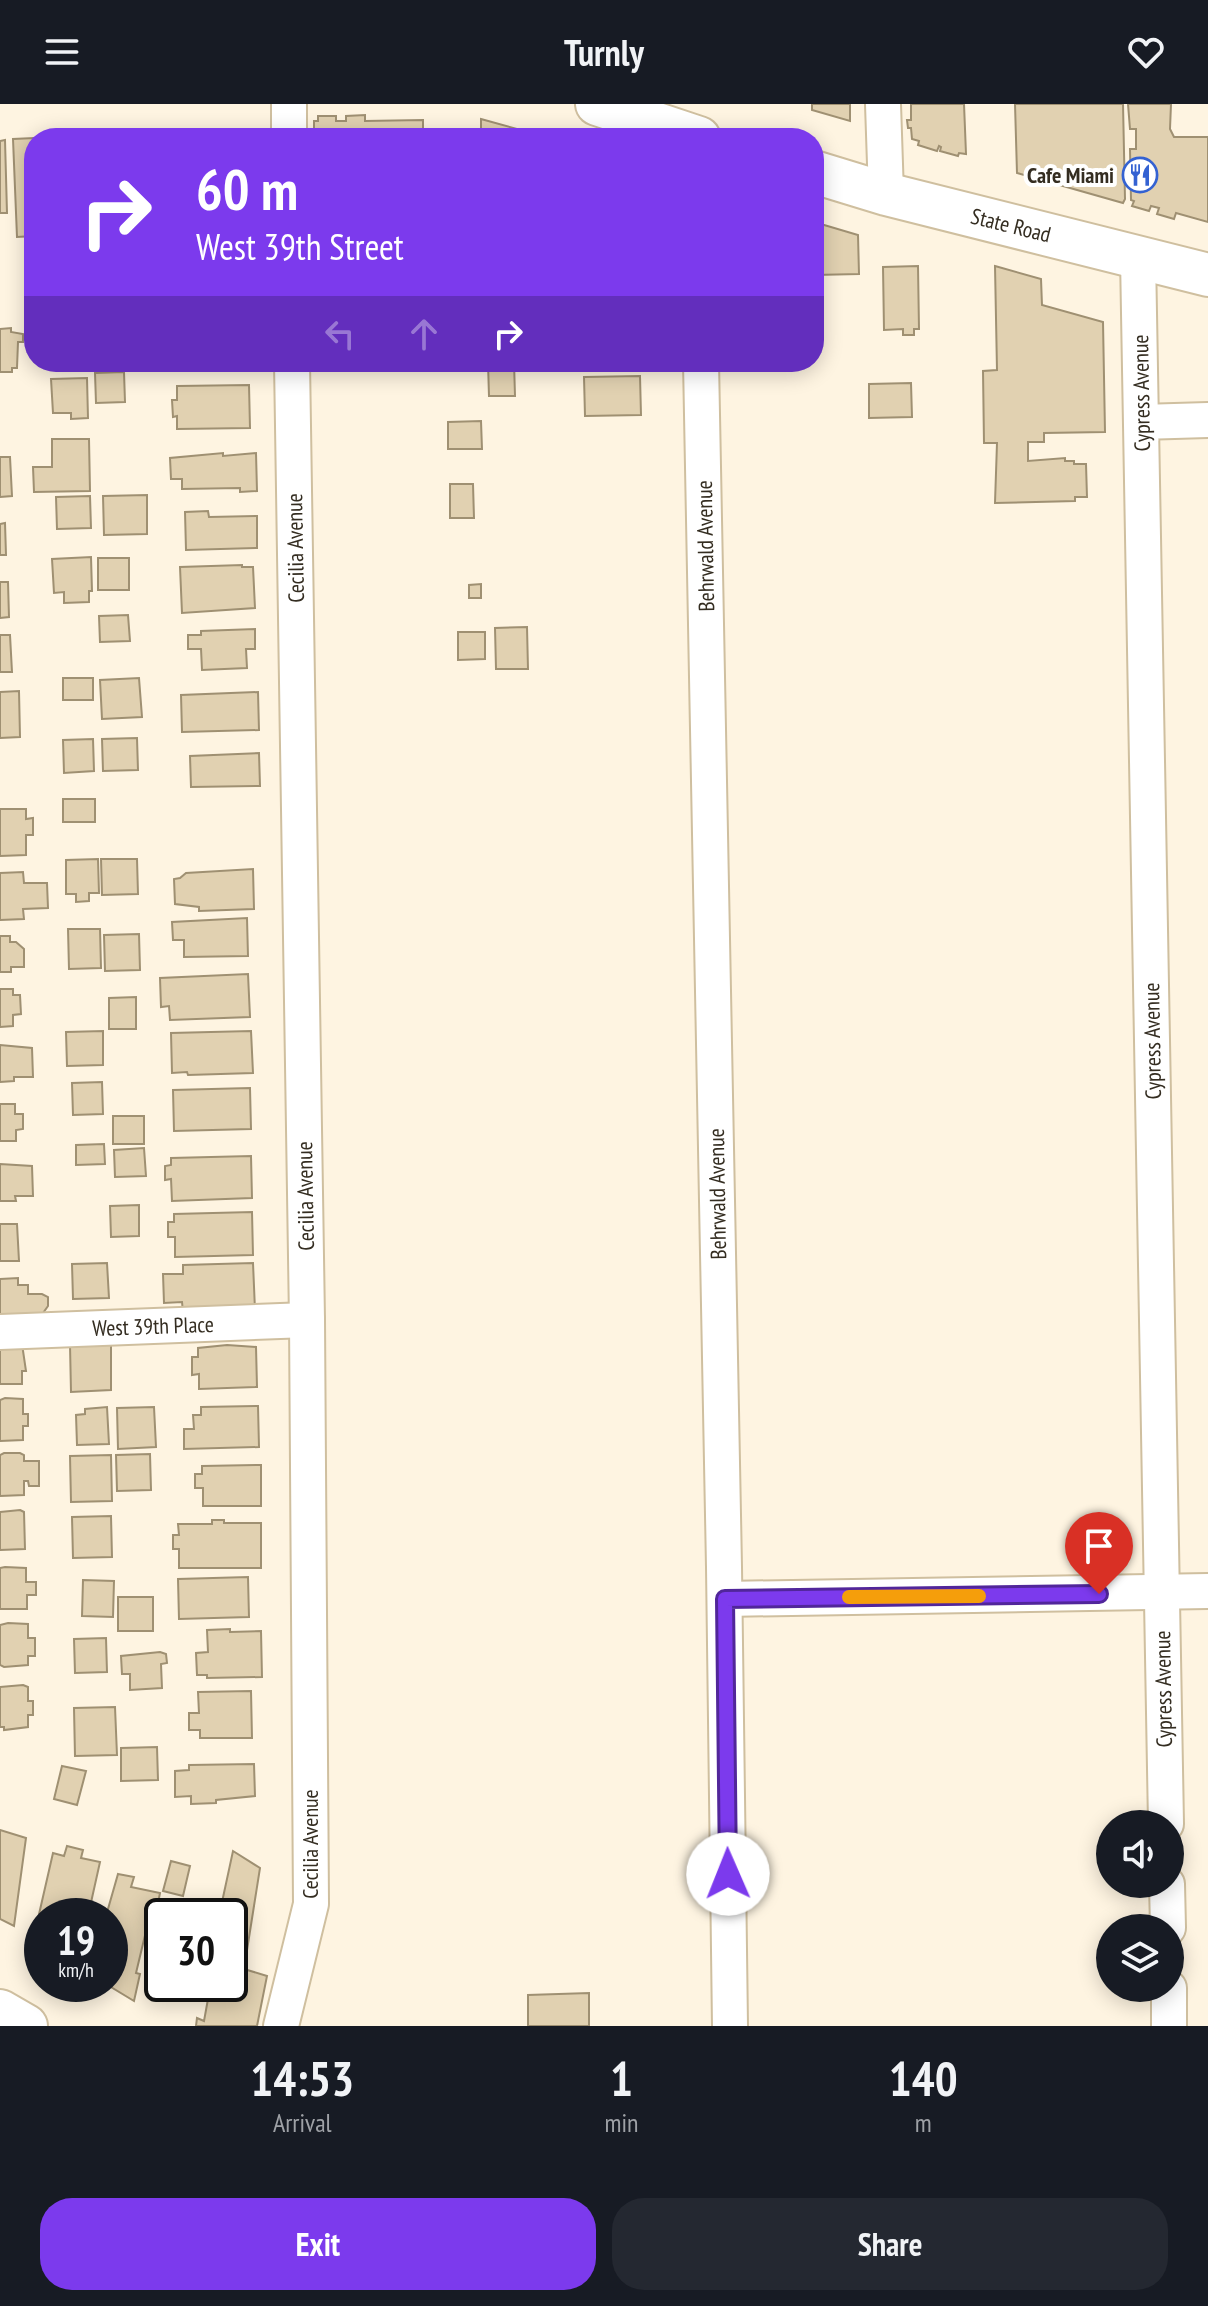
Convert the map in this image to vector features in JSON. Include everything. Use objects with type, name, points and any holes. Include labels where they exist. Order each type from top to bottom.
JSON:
[{"type":"main road","points":[[597,104],[668,128]]},
{"type":"main road","name":"State Road","points":[[824,175],[886,194],[1208,275]]},
{"type":"main road","points":[[0,2011],[26,2026]]},
{"type":"street","points":[[289,104],[289,128]]},
{"type":"street","points":[[883,104],[886,194]]},
{"type":"street","name":"Cypress Avenue","points":[[1138,257],[1166,1810]]},
{"type":"street","name":"Cecilia Avenue","points":[[281,2026],[311,1904],[307,1320],[292,372]]},
{"type":"street","name":"Behrwald Avenue","points":[[701,372],[725,1599],[730,2026]]},
{"type":"street","points":[[1141,422],[1208,420]]},
{"type":"street","name":"West 39th Place","points":[[0,1332],[307,1320]]},
{"type":"street","points":[[725,1599],[1208,1591]]},
{"type":"street","points":[[1169,2002],[1169,2026]]},
{"type":"building","points":[[812,104],[850,104],[850,121],[812,110]]},
{"type":"building","points":[[911,104],[964,104],[966,154],[959,153],[958,156],[940,151],[939,146],[937,151],[918,145],[919,141],[912,139],[911,128],[908,128]]},
{"type":"building","points":[[1015,104],[1123,104],[1123,203],[1017,173]]},
{"type":"building","points":[[1128,104],[1171,104],[1170,129],[1174,137],[1208,137],[1208,222],[1176,213],[1174,219],[1157,214],[1159,208],[1151,206],[1149,211],[1132,206],[1130,149],[1136,149],[1136,129],[1130,129]]},
{"type":"building","points":[[365,115],[365,121],[423,120],[423,128],[314,128],[318,116],[336,116],[336,121],[346,121],[346,116]]},
{"type":"building","points":[[481,119],[513,128],[481,128]]},
{"type":"building","points":[[24,138],[24,237],[17,237],[13,139]]},
{"type":"building","points":[[5,140],[7,213],[0,213],[0,141]]},
{"type":"building","points":[[824,225],[858,235],[859,274],[824,275]]},
{"type":"building","points":[[918,266],[919,329],[914,329],[914,335],[903,335],[903,329],[884,330],[883,267]]},
{"type":"building","points":[[995,266],[1041,279],[1042,305],[1103,322],[1105,432],[1044,433],[1044,442],[1028,442],[1028,461],[1065,458],[1065,461],[1074,461],[1074,464],[1086,464],[1087,497],[1075,497],[1075,501],[995,503],[997,443],[984,443],[983,371],[997,370]]},
{"type":"building","points":[[11,328],[11,332],[23,334],[23,342],[18,342],[17,368],[12,368],[12,372],[0,372],[0,329]]},
{"type":"building","points":[[124,372],[125,402],[96,403],[95,373]]},
{"type":"building","points":[[488,372],[514,372],[515,396],[489,396]]},
{"type":"building","points":[[640,376],[641,415],[585,416],[584,377]]},
{"type":"building","points":[[87,378],[88,418],[71,419],[71,413],[53,413],[51,379]]},
{"type":"building","points":[[911,383],[912,417],[869,418],[869,384]]},
{"type":"building","points":[[249,385],[250,428],[177,429],[172,400],[177,400],[177,386]]},
{"type":"building","points":[[481,421],[482,449],[448,449],[448,422]]},
{"type":"building","points":[[52,439],[89,439],[90,491],[34,492],[33,467],[52,467]]},
{"type":"building","points":[[223,453],[223,456],[256,453],[257,491],[240,492],[240,488],[182,489],[182,479],[171,479],[170,458]]},
{"type":"building","points":[[0,457],[10,457],[12,496],[0,497]]},
{"type":"building","points":[[450,484],[473,484],[474,518],[450,518]]},
{"type":"building","points":[[147,495],[147,534],[104,535],[103,496]]},
{"type":"building","points":[[90,496],[91,528],[57,529],[56,497]]},
{"type":"building","points":[[208,511],[209,517],[257,516],[257,548],[186,550],[185,512]]},
{"type":"building","points":[[5,523],[6,555],[0,555],[0,524]]},
{"type":"building","points":[[91,557],[92,591],[89,591],[89,602],[64,603],[64,592],[54,593],[52,559]]},
{"type":"building","points":[[98,558],[129,558],[129,590],[98,590]]},
{"type":"building","points":[[180,567],[253,567],[255,608],[182,613]]},
{"type":"building","points":[[0,582],[8,582],[9,617],[0,618]]},
{"type":"building","points":[[481,584],[481,598],[469,598],[469,585]]},
{"type":"building","points":[[128,615],[130,641],[100,642],[99,616]]},
{"type":"building","points":[[527,627],[528,669],[496,669],[495,628]]},
{"type":"building","points":[[255,629],[255,649],[246,649],[247,668],[202,670],[201,649],[188,649],[188,635],[201,635],[201,631]]},
{"type":"building","points":[[458,632],[485,632],[485,659],[458,660]]},
{"type":"building","points":[[0,635],[10,635],[12,672],[0,672]]},
{"type":"building","points":[[63,678],[93,678],[93,700],[63,700]]},
{"type":"building","points":[[139,678],[142,717],[102,719],[100,680]]},
{"type":"building","points":[[19,691],[20,737],[0,738],[0,692]]},
{"type":"building","points":[[258,692],[259,730],[182,732],[181,695]]},
{"type":"building","points":[[137,738],[138,770],[103,771],[102,739]]},
{"type":"building","points":[[93,739],[94,771],[64,773],[63,740]]},
{"type":"building","points":[[259,753],[260,786],[191,787],[190,756]]},
{"type":"building","points":[[63,799],[95,799],[95,822],[63,822]]},
{"type":"building","points":[[0,809],[26,809],[26,819],[33,818],[33,835],[26,835],[26,855],[0,856]]},
{"type":"building","points":[[98,859],[99,893],[89,893],[89,901],[76,902],[76,894],[66,894],[66,860]]},
{"type":"building","points":[[101,859],[137,859],[138,894],[102,895]]},
{"type":"building","points":[[253,869],[254,909],[199,911],[199,907],[175,904],[174,879],[186,873]]},
{"type":"building","points":[[23,872],[24,883],[47,883],[48,908],[23,909],[24,919],[0,920],[0,873]]},
{"type":"building","points":[[247,918],[248,956],[184,957],[184,940],[173,940],[172,922]]},
{"type":"building","points":[[68,929],[100,929],[101,968],[69,969]]},
{"type":"building","points":[[139,934],[140,970],[105,971],[104,935]]},
{"type":"building","points":[[0,936],[10,936],[10,942],[16,942],[24,949],[24,967],[11,967],[11,972],[0,972]]},
{"type":"building","points":[[248,974],[250,1017],[170,1020],[169,1006],[161,1007],[160,978]]},
{"type":"building","points":[[0,989],[13,989],[13,995],[20,995],[21,1014],[13,1015],[13,1026],[0,1027]]},
{"type":"building","points":[[136,997],[136,1029],[109,1029],[109,998]]},
{"type":"building","points":[[103,1031],[103,1065],[67,1066],[66,1032]]},
{"type":"building","points":[[251,1031],[253,1073],[172,1073],[171,1033]]},
{"type":"building","points":[[0,1045],[32,1048],[33,1077],[14,1077],[14,1081],[0,1082]]},
{"type":"building","points":[[102,1082],[103,1114],[73,1115],[72,1083]]},
{"type":"building","points":[[250,1088],[251,1129],[174,1131],[173,1090]]},
{"type":"building","points":[[0,1104],[15,1104],[15,1114],[23,1114],[23,1129],[16,1130],[16,1141],[0,1141]]},
{"type":"building","points":[[113,1116],[144,1116],[144,1144],[113,1144]]},
{"type":"building","points":[[104,1144],[105,1164],[76,1165],[76,1145]]},
{"type":"building","points":[[144,1148],[146,1176],[115,1177],[114,1150]]},
{"type":"building","points":[[251,1156],[252,1198],[172,1201],[171,1179],[165,1180],[165,1166],[171,1165],[171,1158]]},
{"type":"building","points":[[0,1164],[32,1166],[33,1196],[15,1196],[16,1201],[0,1201]]},
{"type":"building","points":[[139,1205],[139,1236],[111,1237],[110,1206]]},
{"type":"building","points":[[252,1212],[253,1255],[175,1257],[175,1237],[168,1237],[168,1222],[174,1222],[174,1214]]},
{"type":"building","points":[[0,1224],[17,1224],[19,1261],[0,1261]]},
{"type":"building","points":[[107,1263],[109,1298],[73,1299],[72,1264]]},
{"type":"building","points":[[253,1263],[255,1310],[183,1312],[182,1302],[164,1303],[163,1274],[183,1274],[183,1265]]},
{"type":"building","points":[[18,1278],[18,1285],[28,1285],[28,1294],[48,1297],[48,1306],[43,1313],[0,1316],[0,1279]]},
{"type":"building","points":[[0,1342],[22,1344],[26,1371],[22,1371],[22,1384],[0,1384]]},
{"type":"building","points":[[70,1345],[111,1345],[111,1390],[71,1392]]},
{"type":"building","points":[[227,1345],[256,1347],[257,1387],[199,1389],[199,1374],[192,1375],[192,1357],[198,1357],[198,1348]]},
{"type":"building","points":[[23,1399],[23,1414],[28,1414],[28,1426],[23,1426],[23,1440],[0,1441],[0,1400]]},
{"type":"building","points":[[258,1406],[259,1447],[184,1449],[184,1429],[194,1429],[193,1415],[201,1415],[201,1407]]},
{"type":"building","points":[[107,1407],[109,1444],[77,1445],[76,1415],[85,1414],[85,1409]]},
{"type":"building","points":[[154,1407],[156,1447],[118,1449],[117,1408]]},
{"type":"building","points":[[20,1453],[24,1455],[24,1461],[39,1461],[39,1486],[29,1486],[28,1481],[24,1481],[24,1495],[0,1496],[0,1455]]},
{"type":"building","points":[[150,1454],[151,1490],[117,1491],[116,1455]]},
{"type":"building","points":[[111,1455],[112,1501],[71,1502],[70,1456]]},
{"type":"building","points":[[261,1465],[261,1506],[203,1506],[203,1488],[195,1488],[195,1474],[202,1474],[202,1466]]},
{"type":"building","points":[[0,1512],[24,1512],[25,1549],[0,1550]]},
{"type":"building","points":[[111,1516],[112,1557],[73,1558],[72,1517]]},
{"type":"building","points":[[212,1520],[261,1523],[261,1568],[179,1568],[179,1549],[173,1549],[173,1535],[179,1535],[178,1524],[212,1524]]},
{"type":"building","points":[[0,1568],[26,1568],[26,1582],[36,1582],[36,1595],[27,1595],[27,1609],[0,1609]]},
{"type":"building","points":[[248,1577],[249,1617],[179,1619],[178,1579]]},
{"type":"building","points":[[83,1580],[114,1581],[113,1617],[82,1616]]},
{"type":"building","points":[[118,1597],[153,1597],[153,1631],[118,1631]]},
{"type":"building","points":[[28,1624],[28,1638],[35,1638],[35,1656],[28,1656],[28,1665],[0,1665],[0,1625]]},
{"type":"building","points":[[230,1629],[230,1632],[261,1631],[262,1677],[207,1678],[207,1675],[197,1675],[196,1653],[208,1652],[207,1630]]},
{"type":"building","points":[[106,1638],[107,1672],[75,1673],[74,1639]]},
{"type":"building","points":[[166,1654],[167,1663],[161,1664],[162,1688],[130,1690],[130,1674],[122,1674],[121,1656]]},
{"type":"building","points":[[0,1687],[28,1687],[28,1701],[33,1701],[33,1715],[28,1715],[28,1727],[4,1730],[0,1727]]},
{"type":"building","points":[[251,1691],[252,1738],[200,1738],[200,1730],[189,1730],[189,1713],[199,1713],[198,1692]]},
{"type":"building","points":[[115,1707],[117,1755],[75,1756],[74,1708]]},
{"type":"building","points":[[157,1747],[158,1780],[121,1781],[121,1748]]},
{"type":"building","points":[[254,1764],[255,1796],[191,1804],[191,1796],[175,1797],[175,1771],[189,1770],[189,1765]]},
{"type":"building","points":[[62,1766],[86,1771],[77,1805],[54,1799]]},
{"type":"building","points":[[0,1830],[26,1838],[14,1926],[0,1919]]},
{"type":"building","points":[[67,1846],[83,1850],[81,1858],[100,1862],[92,1898],[43,1898],[53,1853],[64,1856]]},
{"type":"building","points":[[233,1851],[260,1868],[248,1944],[248,1898],[223,1898]]},
{"type":"building","points":[[171,1861],[190,1866],[183,1896],[163,1891]]},
{"type":"building","points":[[118,1874],[134,1877],[131,1887],[160,1893],[159,1898],[144,1898],[144,1940],[136,1973],[140,1974],[134,2001],[128,1997],[128,1898],[111,1898]]},
{"type":"building","points":[[248,1970],[267,1976],[257,2026],[196,2026],[197,2018],[204,2021],[207,2002],[248,2002]]},
{"type":"building","points":[[589,1993],[589,2026],[528,2026],[528,1995]]},
{"type":"slow traffic","points":[[849,1597],[979,1596]]},
{"type":"place","name":"Cafe Miami","points":[[1140,175]]},
{"type":"route","points":[[728,1874],[725,1599],[1099,1594]]}]
